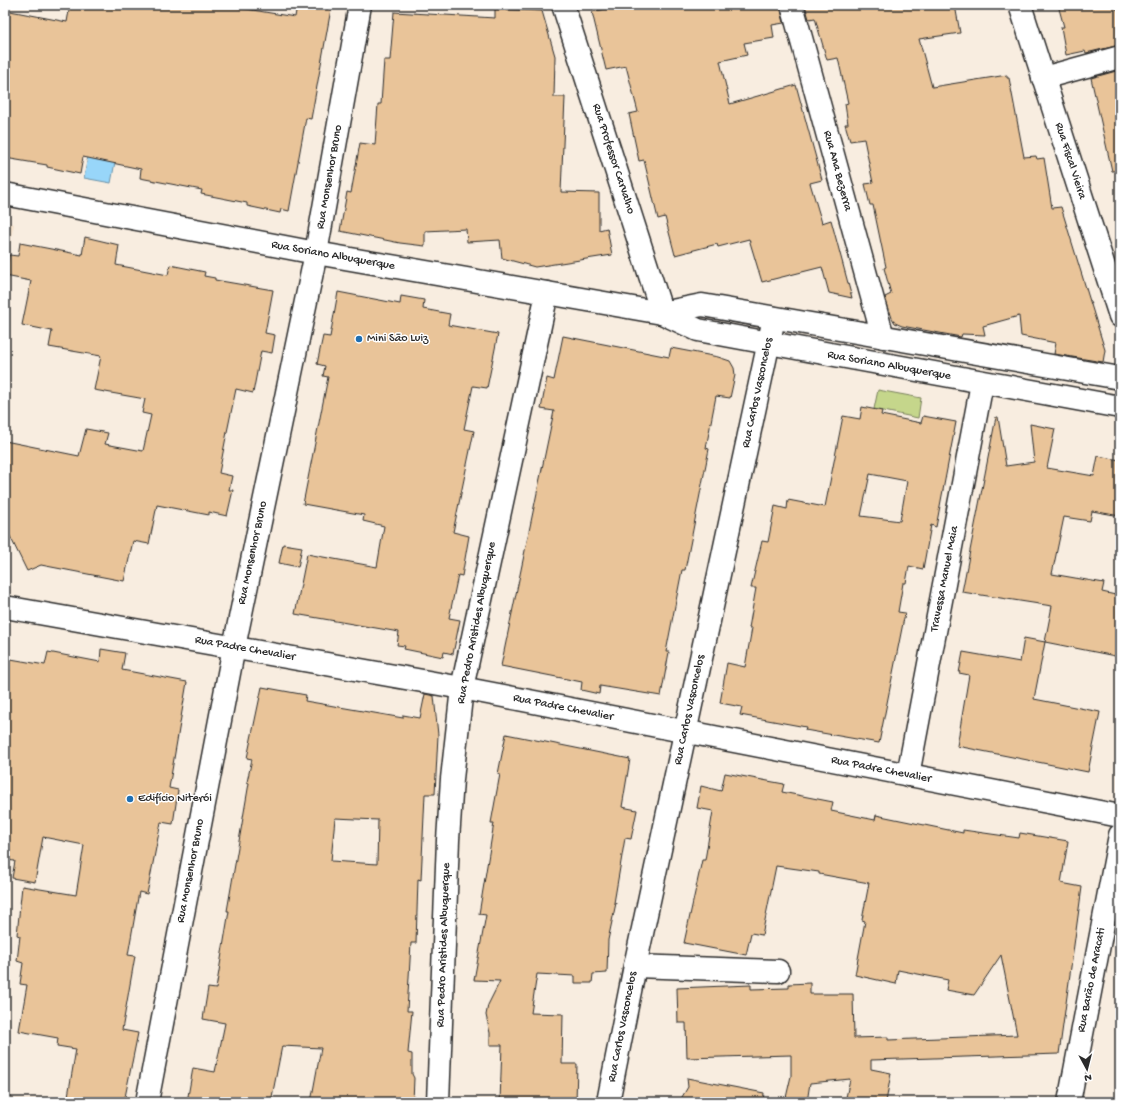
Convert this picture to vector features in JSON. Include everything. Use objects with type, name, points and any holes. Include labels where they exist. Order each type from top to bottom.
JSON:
[{"type":"street","name":"Rua Monsenhor Bruno","points":[[147,1102],[234,647],[316,253],[360,5]]},
{"type":"street","name":"Rua Professor Carvalho","points":[[563,5],[662,313]]},
{"type":"street","name":"Rua Ana Bezerra","points":[[792,5],[883,337]]},
{"type":"street","name":"Rua Fiscal Vieira","points":[[1020,5],[1120,316]]},
{"type":"street","points":[[1043,78],[1120,57]]},
{"type":"street","name":"Rua Soriano Albuquerque","points":[[5,194],[316,253],[662,313],[698,330],[768,344],[1120,407]]},
{"type":"street","name":"Rua Pedro Aristides Albuquerque","points":[[438,1102],[448,840],[452,779],[462,688],[547,293]]},
{"type":"street","name":"Rua Soriano Albuquerque","points":[[662,313],[702,305],[1120,378]]},
{"type":"street","name":"Rua Carlos Vasconcelos","points":[[608,1102],[635,966],[774,318]]},
{"type":"street","name":"Travessa Manuel Maia","points":[[908,775],[982,383]]},
{"type":"street","name":"Rua Padre Chevalier","points":[[5,607],[462,688],[1120,816]]},
{"type":"street","name":"Rua Barão de Aracati","points":[[1069,1102],[1120,834]]},
{"type":"street","points":[[635,966],[778,971]]},
{"type":"shaded area","points":[[5,222],[14,224],[5,267]]},
{"type":"green space","points":[[878,390],[921,398],[918,418],[874,409]]},
{"type":"water","points":[[88,156],[115,162],[111,183],[84,178]]},
{"type":"building","points":[[70,5],[235,5],[234,7],[295,17],[297,5],[331,9],[311,119],[306,118],[289,211],[281,209],[280,213],[247,206],[247,203],[201,194],[202,190],[140,178],[141,169],[83,157],[80,174],[47,167],[47,165],[5,158],[5,10],[67,22]]},
{"type":"building","points":[[624,5],[780,5],[784,23],[772,25],[774,38],[744,43],[747,55],[720,61],[730,104],[796,85],[822,180],[810,183],[822,223],[831,220],[852,298],[829,293],[822,267],[762,282],[749,239],[718,247],[717,244],[675,255],[665,217],[658,219],[644,160],[639,161],[629,114],[638,112],[626,66],[606,70],[592,12]]},
{"type":"building","points":[[805,5],[955,5],[960,33],[919,39],[932,87],[1007,75],[1007,78],[1009,78],[1024,157],[1036,156],[1037,159],[1044,158],[1052,208],[1061,207],[1105,350],[1103,362],[1054,354],[1056,343],[1021,336],[1019,316],[983,326],[985,335],[962,334],[961,337],[902,326],[895,323],[885,297],[891,294],[884,268],[886,267],[873,205],[870,205],[865,184],[873,183],[864,139],[850,141],[845,124],[848,124],[845,104],[848,103],[838,58],[827,60],[815,18],[809,19]]},
{"type":"building","points":[[1058,5],[1111,5],[1120,12],[1120,45],[1086,53],[1085,51],[1066,55],[1061,27],[1064,27]]},
{"type":"building","points":[[495,9],[542,11],[555,56],[554,97],[565,97],[561,192],[599,193],[599,230],[607,228],[612,255],[535,267],[502,258],[500,240],[467,242],[466,229],[425,231],[425,246],[400,243],[340,231],[347,192],[351,193],[360,143],[375,145],[378,104],[381,104],[384,60],[390,60],[394,12],[495,18]]},
{"type":"building","points":[[1120,70],[1120,171],[1112,171],[1091,78]]},
{"type":"building","points":[[85,237],[119,245],[116,265],[168,275],[170,265],[205,272],[204,276],[215,278],[215,280],[273,290],[265,333],[275,335],[272,353],[261,351],[253,393],[236,389],[227,432],[219,473],[232,476],[229,490],[233,490],[227,516],[209,512],[209,515],[157,505],[149,544],[133,541],[124,581],[41,565],[27,571],[5,526],[5,441],[79,456],[86,429],[108,433],[105,444],[143,451],[151,415],[142,413],[145,399],[94,390],[101,356],[49,347],[52,331],[22,325],[31,281],[5,276],[9,255],[18,256],[20,243],[82,255]]},
{"type":"building","points":[[338,292],[400,304],[401,296],[424,300],[423,309],[450,314],[448,325],[498,334],[487,388],[473,386],[464,429],[474,431],[453,532],[469,536],[462,576],[458,575],[449,618],[460,620],[453,654],[444,652],[443,657],[404,649],[405,646],[397,645],[399,632],[295,614],[307,554],[377,567],[384,526],[363,521],[364,515],[303,504],[328,377],[323,376],[325,366],[317,364],[323,336],[330,337]]},
{"type":"building","points":[[563,336],[669,357],[671,348],[718,357],[730,361],[734,368],[735,375],[730,398],[716,396],[706,448],[709,449],[685,570],[682,570],[666,652],[669,652],[661,696],[600,686],[599,694],[581,690],[582,682],[501,666],[554,411],[541,409],[547,378],[554,380]]},
{"type":"building","points":[[862,407],[882,411],[881,415],[921,423],[923,416],[956,422],[936,527],[931,525],[923,569],[909,566],[906,583],[903,583],[898,612],[905,613],[879,743],[805,730],[806,727],[740,715],[742,707],[720,703],[727,663],[745,667],[752,628],[749,628],[756,588],[751,588],[762,541],[768,542],[775,506],[787,509],[788,500],[825,507],[843,416],[860,419]],"holes":[[[870,474],[907,481],[900,521],[861,516]]]},
{"type":"building","points":[[996,417],[998,417],[1006,466],[1034,462],[1030,424],[1055,429],[1047,468],[1094,476],[1098,456],[1120,460],[1120,516],[1092,511],[1090,521],[1064,517],[1052,574],[1104,583],[1102,592],[1120,596],[1120,657],[1045,642],[1052,606],[962,592]]},
{"type":"building","points":[[283,544],[302,547],[298,567],[279,563]]},
{"type":"building","points":[[1024,638],[1045,642],[1034,699],[1100,712],[1088,772],[957,746],[969,675],[959,673],[963,652],[1020,662]]},
{"type":"building","points":[[101,649],[125,653],[122,670],[187,682],[169,788],[178,790],[173,824],[161,822],[147,894],[139,892],[128,955],[135,956],[122,1030],[138,1033],[124,1102],[67,1102],[76,1049],[57,1046],[58,1038],[19,1031],[27,985],[20,984],[23,963],[17,961],[20,936],[17,935],[22,886],[76,895],[84,845],[43,837],[35,882],[12,878],[15,861],[5,860],[5,658],[45,665],[48,652],[100,662]]},
{"type":"building","points":[[262,687],[306,695],[305,701],[403,718],[403,715],[420,718],[425,694],[434,696],[438,735],[435,794],[425,794],[421,880],[418,879],[416,943],[411,943],[407,1011],[412,1011],[408,1053],[412,1054],[412,1074],[414,1078],[413,1102],[311,1102],[321,1048],[282,1046],[271,1102],[187,1102],[193,1068],[215,1072],[225,1023],[203,1019],[208,988],[216,989],[229,911],[227,911],[249,783],[247,782],[252,759],[247,758]],"holes":[[[335,818],[378,820],[377,864],[331,861]]]},
{"type":"building","points":[[506,734],[630,759],[622,807],[637,810],[631,839],[625,838],[614,903],[616,903],[608,940],[607,973],[593,974],[592,983],[575,983],[575,976],[537,974],[531,1013],[563,1014],[562,1064],[577,1064],[576,1102],[500,1102],[502,1045],[490,1045],[490,1033],[486,1015],[488,1005],[500,981],[474,980],[486,915],[479,914],[494,823],[491,823],[500,774],[498,774]]},
{"type":"building","points":[[725,773],[784,784],[782,792],[833,802],[831,811],[875,820],[876,815],[963,833],[963,830],[1019,838],[1020,833],[1068,841],[1061,883],[1082,887],[1059,1054],[871,1060],[871,1069],[891,1073],[886,1102],[845,1102],[850,1079],[810,1083],[807,1102],[785,1102],[791,1076],[791,1055],[687,1058],[686,1023],[678,1023],[677,988],[751,985],[751,989],[789,988],[789,984],[810,983],[810,994],[853,994],[854,1038],[888,1037],[888,1040],[1017,1035],[1001,955],[974,995],[946,990],[948,980],[898,970],[896,984],[855,975],[865,921],[862,920],[869,883],[819,874],[819,872],[776,866],[762,935],[751,933],[746,955],[684,943],[702,860],[705,860],[713,811],[697,808],[701,786],[721,791]]},
{"type":"building","points":[[687,1078],[764,1093],[763,1102],[679,1102],[688,1087]]},
{"type":"place","name":"Mini São Luiz","points":[[359,339]]},
{"type":"place","name":"Edifício Niterói","points":[[130,799]]}]
